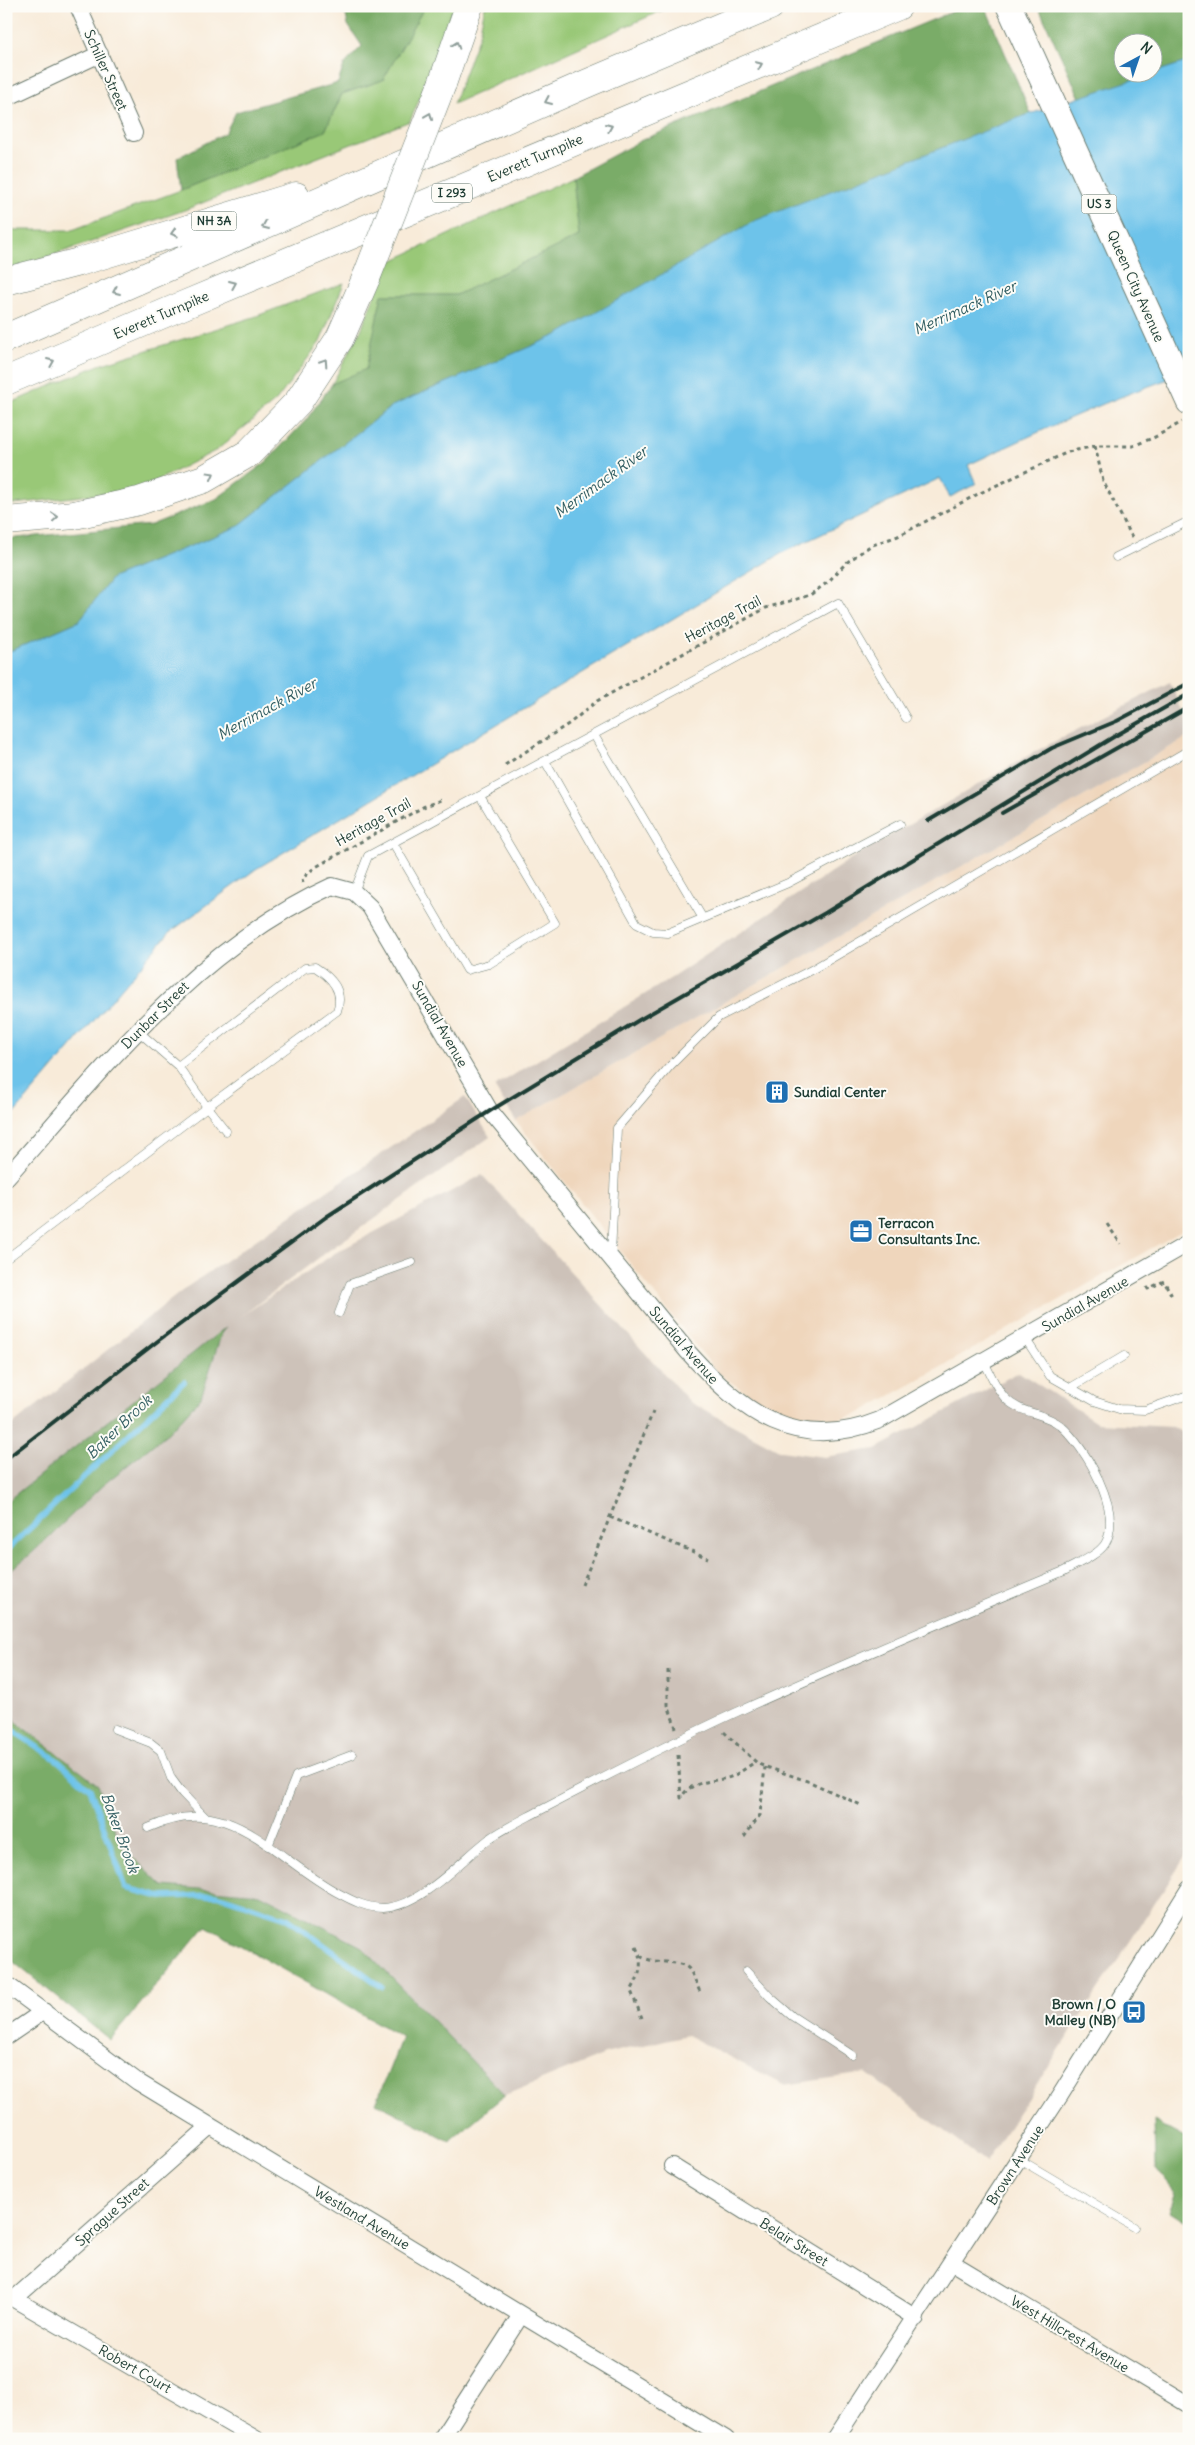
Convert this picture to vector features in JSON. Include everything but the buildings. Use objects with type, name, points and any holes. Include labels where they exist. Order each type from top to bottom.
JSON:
[{"type":"highway","points":[[6,521],[74,515],[139,501],[204,479],[249,453],[298,402],[340,338],[442,84],[470,6]]},
{"type":"highway","points":[[588,83],[740,6]]},
{"type":"highway","points":[[6,338],[422,158],[588,83],[770,6]]},
{"type":"highway","name":"Everett Turnpike","points":[[6,381],[192,301],[898,6]]},
{"type":"highway","name":"NH 3A","points":[[6,281],[79,262],[422,158]]},
{"type":"main road","name":"Queen City Avenue","points":[[1009,6],[1189,402]]},
{"type":"street","name":"Schiller Street","points":[[78,6],[134,134]]},
{"type":"street","points":[[6,98],[100,54]]},
{"type":"street","name":"Sundial Avenue","points":[[332,886],[354,892],[370,907],[490,1111],[717,1385],[753,1411],[793,1429],[816,1433],[838,1433],[860,1428],[900,1410],[1189,1244]]},
{"type":"street","name":"Dunbar Street","points":[[6,1178],[138,1030],[204,967],[246,936],[307,897],[332,886]]},
{"type":"street","name":"Brown Avenue","points":[[835,2439],[1019,2159],[1189,1889]]},
{"type":"street","name":"Westland Avenue","points":[[6,1984],[131,2077],[726,2439]]},
{"type":"street","points":[[6,2038],[44,2011]]},
{"type":"street","name":"Sprague Street","points":[[14,2299],[210,2126]]},
{"type":"street","name":"Belair Street","points":[[672,2166],[916,2318]]},
{"type":"street","name":"West Hillcrest Avenue","points":[[951,2262],[1189,2405]]},
{"type":"street","name":"Robert Court","points":[[14,2299],[256,2439]]},
{"type":"street","points":[[441,2439],[522,2315]]},
{"type":"lane","points":[[1116,558],[1189,521]]},
{"type":"lane","points":[[354,892],[368,856],[838,603],[906,718]]},
{"type":"lane","points":[[594,735],[702,917]]},
{"type":"lane","points":[[611,1258],[617,1128],[670,1066],[719,1017],[813,969],[1189,750]]},
{"type":"lane","points":[[545,761],[637,924],[653,932],[668,933],[702,917],[742,904],[788,883],[900,824]]},
{"type":"lane","points":[[393,843],[467,970],[490,964],[555,923],[480,796]]},
{"type":"lane","points":[[6,1259],[207,1107],[337,1012],[340,1002],[338,988],[328,975],[315,967],[305,968],[178,1066]]},
{"type":"lane","points":[[138,1030],[178,1066],[226,1131]]},
{"type":"lane","points":[[339,1313],[350,1284],[412,1262]]},
{"type":"lane","points":[[1026,1338],[1050,1376],[1094,1401],[1119,1409],[1145,1410],[1188,1395]]},
{"type":"lane","points":[[1070,1388],[1124,1356]]},
{"type":"lane","points":[[148,1828],[166,1820],[184,1816],[219,1818],[243,1829],[316,1882],[360,1905],[383,1908],[408,1903],[502,1830],[677,1742],[818,1676],[1064,1572],[1095,1553],[1104,1544],[1112,1521],[1110,1508],[1101,1486],[1075,1440],[1058,1424],[1018,1408],[1005,1398],[984,1361]]},
{"type":"lane","points":[[114,1729],[151,1743],[161,1751],[171,1778],[182,1793],[204,1816]]},
{"type":"lane","points":[[268,1846],[296,1776],[352,1755]]},
{"type":"lane","points":[[746,1971],[770,1997],[792,2016],[852,2054]]},
{"type":"lane","points":[[1019,2159],[1134,2227]]},
{"type":"path","name":"Heritage Trail","points":[[503,767],[570,723],[596,700],[766,608],[810,595],[828,582],[846,563],[870,546],[898,536],[978,494],[1068,452],[1095,446],[1133,446],[1155,437],[1189,418]]},
{"type":"path","points":[[1095,446],[1103,481],[1138,546]]},
{"type":"path","name":"Heritage Trail","points":[[307,897],[302,880],[314,868],[423,807],[448,797]]},
{"type":"path","points":[[1107,1224],[1121,1244]]},
{"type":"path","points":[[1145,1284],[1148,1289],[1164,1280],[1172,1296]]},
{"type":"path","points":[[582,1584],[653,1412]]},
{"type":"path","points":[[610,1517],[708,1558]]},
{"type":"path","points":[[668,1670],[668,1705],[676,1727],[681,1798],[685,1790],[710,1779],[727,1778],[755,1762]]},
{"type":"path","points":[[676,1727],[726,1733],[755,1762],[810,1782],[863,1806]]},
{"type":"path","points":[[744,1837],[760,1816],[765,1767]]},
{"type":"path","points":[[636,1947],[640,1956],[639,1974],[631,1991],[642,2018]]},
{"type":"path","points":[[640,1956],[647,1961],[680,1963],[688,1968],[701,1994]]},
{"type":"shaded area","points":[[1170,682],[1189,724],[1189,735],[1186,738],[516,1121],[494,1087],[673,977],[855,856],[1038,750]]},
{"type":"shaded area","name":"Sundial Center","points":[[1189,735],[1189,1227],[858,1414],[832,1421],[799,1419],[783,1414],[745,1392],[717,1372],[516,1121]]},
{"type":"shaded area","points":[[465,1097],[490,1137],[328,1251],[240,1317],[335,1253],[482,1175],[690,1402],[781,1451],[824,1457],[876,1449],[1019,1372],[1098,1423],[1173,1427],[1189,1437],[1189,1851],[986,2162],[866,2073],[784,2085],[687,2035],[605,2054],[505,2095],[362,1947],[260,1894],[164,1886],[122,1847],[98,1785],[16,1722],[6,1696],[6,1573],[31,1554],[103,1485],[224,1329],[6,1502],[6,1430],[187,1287]]},
{"type":"green space","points":[[344,6],[425,6],[383,80],[342,94],[325,131],[181,190],[177,158],[225,133],[236,112],[338,83],[344,65],[362,46],[348,25]]},
{"type":"green space","points":[[425,6],[458,6],[410,121],[182,211],[6,271],[6,228],[16,230],[72,230],[181,190],[325,131],[342,94],[383,80]]},
{"type":"green space","points":[[485,6],[672,6],[453,104],[479,35]]},
{"type":"green space","points":[[966,6],[985,6],[1031,114],[919,158],[557,335],[392,406],[237,527],[112,578],[79,621],[6,653],[6,539],[151,525],[216,499],[266,462],[306,420],[332,384],[366,369],[382,295],[456,295],[579,236],[573,177],[642,140]]},
{"type":"green space","points":[[1038,6],[1189,6],[1189,61],[1162,70],[1162,32],[1112,32],[1112,82],[1127,82],[1080,98]]},
{"type":"green space","points":[[573,177],[579,236],[456,295],[382,295],[366,370],[332,384],[362,328],[387,263]]},
{"type":"green space","points":[[344,283],[320,342],[276,401],[217,450],[140,489],[6,505],[6,405],[99,365],[254,317]]},
{"type":"green space","points":[[226,1327],[222,1332],[201,1397],[169,1432],[103,1485],[31,1554],[6,1573],[6,1502]]},
{"type":"green space","points":[[6,1696],[16,1722],[98,1785],[122,1847],[163,1886],[260,1894],[362,1947],[505,2095],[450,2141],[376,2103],[402,2037],[206,1926],[110,2040],[6,1956]]},
{"type":"green space","points":[[1154,2121],[1189,2140],[1189,2224],[1170,2212],[1176,2194],[1155,2167]]},
{"type":"water","name":"Merrimack River","points":[[1189,61],[1189,372],[1105,403],[968,465],[976,484],[950,497],[940,478],[784,552],[256,869],[169,933],[6,1123],[6,653],[79,621],[112,578],[237,527],[392,406],[557,335],[754,221],[1018,118],[1126,82],[1162,82],[1162,70]]},
{"type":"waterway","name":"Baker Brook","points":[[6,1551],[184,1382]]},
{"type":"waterway","name":"Baker Brook","points":[[6,1726],[57,1760],[90,1789],[126,1888],[161,1897],[217,1895],[287,1918],[382,1987]]},
{"type":"railway","points":[[928,821],[1052,748],[1117,721],[1189,683]]},
{"type":"railway","points":[[6,1459],[159,1340],[326,1217],[490,1111],[639,1020],[825,913],[1115,736],[1189,694]]},
{"type":"railway","points":[[1002,813],[1189,707]]},
{"type":"place","name":"Sundial Center","points":[[777,1092]]},
{"type":"place","name":"Terracon Consultants Inc.","points":[[861,1231]]},
{"type":"place","name":"Brown / O Malley (NB)","points":[[1134,2012]]}]
